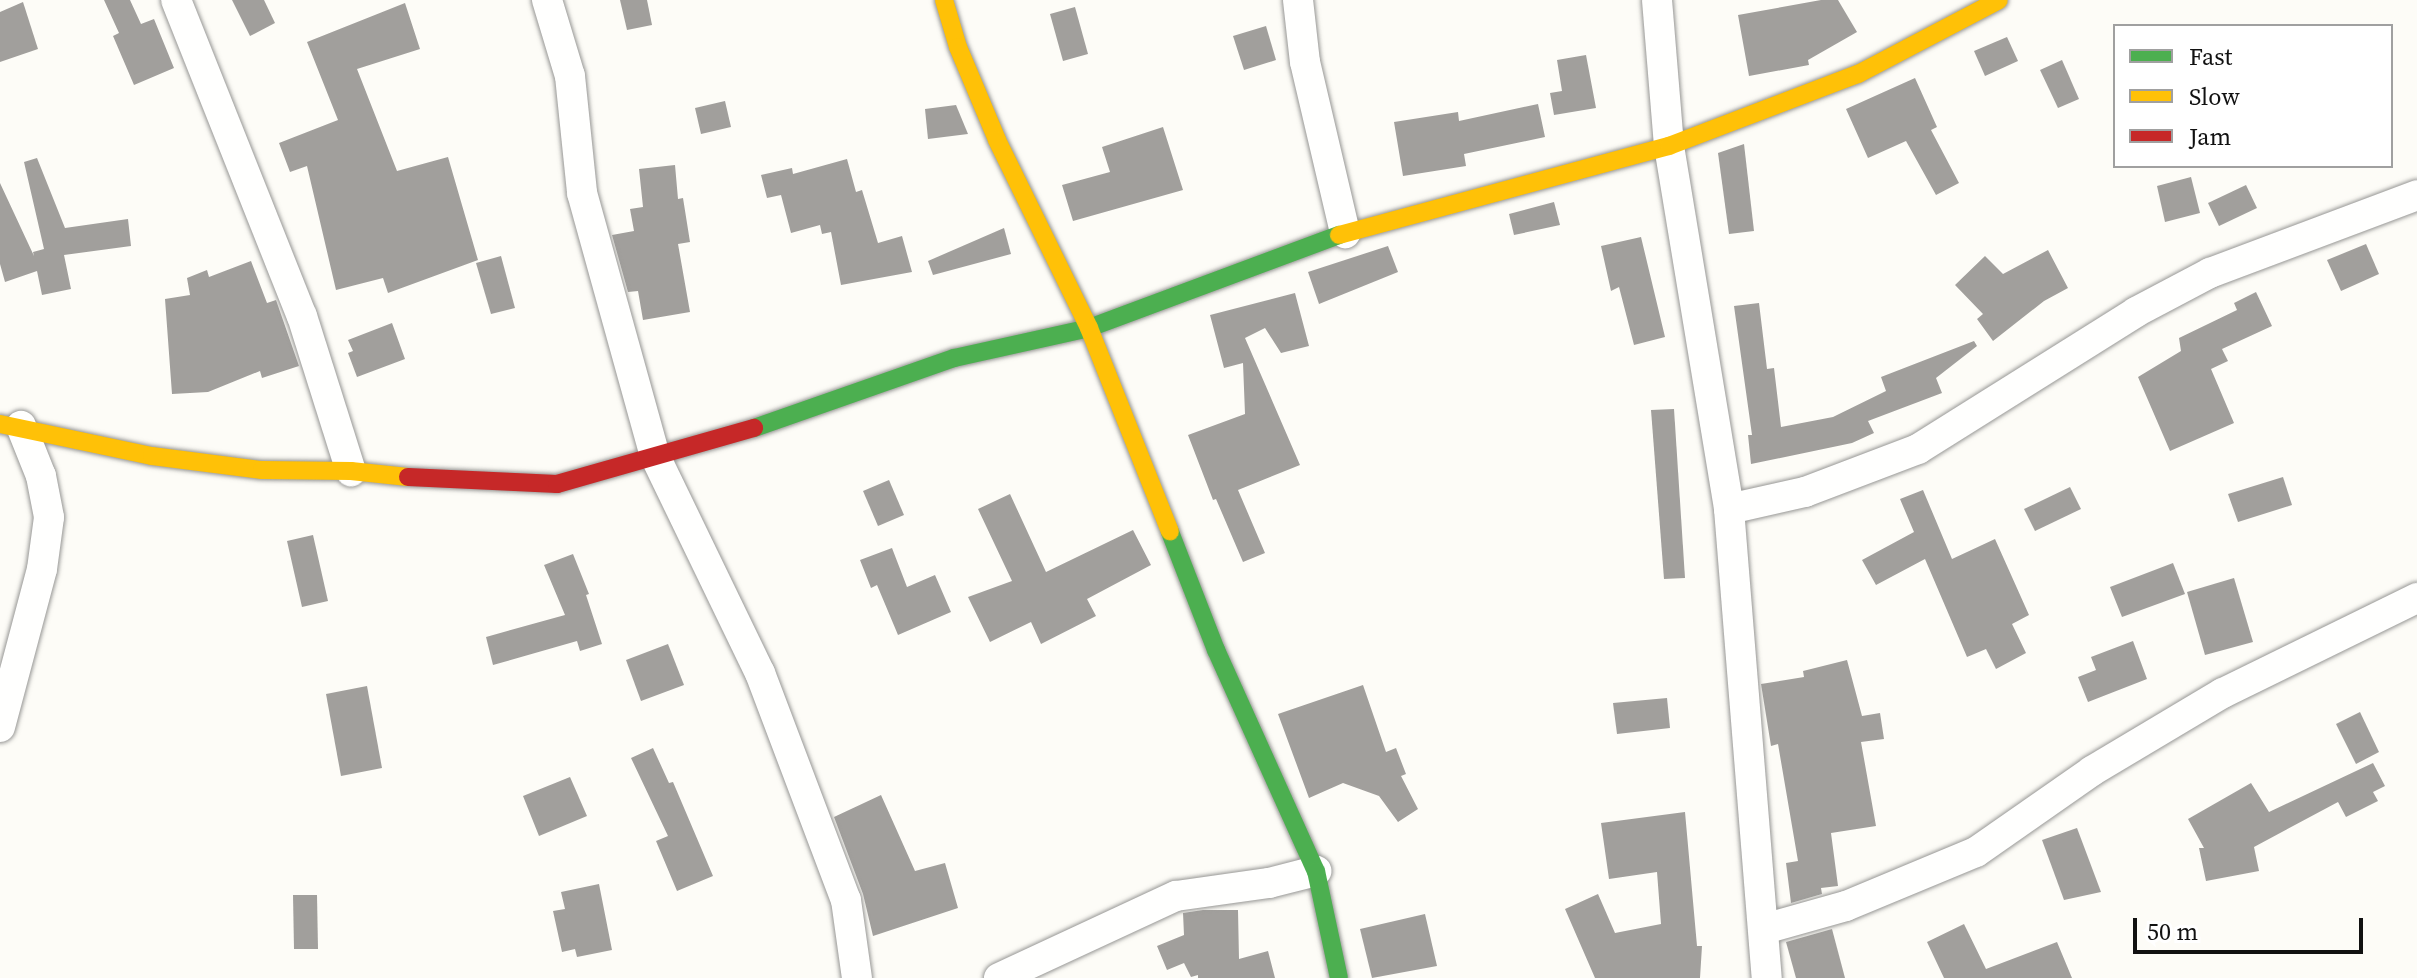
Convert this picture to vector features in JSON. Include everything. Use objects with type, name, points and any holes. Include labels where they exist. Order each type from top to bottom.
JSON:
[{"type":"street","points":[[176,0],[302,316],[351,471]]},
{"type":"street","points":[[547,0],[570,76],[582,193],[655,456],[760,673],[846,900],[857,978]]},
{"type":"street","points":[[944,0],[958,47],[997,140],[1089,328],[1216,650],[1316,871],[1339,978]]},
{"type":"street","points":[[1298,0],[1305,62],[1345,233]]},
{"type":"street","points":[[1657,0],[1669,146],[1729,509],[1767,978]]},
{"type":"street","points":[[11,425],[168,458],[262,470],[351,471],[382,476],[557,484],[756,428],[954,358],[1089,328],[1345,233],[1669,146],[1858,74],[1999,0]]},
{"type":"street","points":[[1729,509],[1805,492],[1918,449],[2136,312],[2210,273],[2417,195]]},
{"type":"street","points":[[0,727],[42,569],[49,517],[41,476],[11,425]]},
{"type":"street","points":[[1764,929],[1846,906],[1976,852],[2092,771],[2223,693],[2417,598]]},
{"type":"street","points":[[999,978],[1176,896],[1269,883],[1316,871]]},
{"type":"building","points":[[104,0],[130,0],[141,24],[154,19],[174,68],[134,85],[113,36],[119,33]]},
{"type":"building","points":[[232,0],[264,0],[275,23],[250,36]]},
{"type":"building","points":[[620,0],[647,0],[652,25],[627,30]]},
{"type":"building","points":[[1821,0],[1838,0],[1857,32],[1808,60],[1809,65],[1749,76],[1738,15]]},
{"type":"building","points":[[23,2],[38,49],[0,62],[0,12]]},
{"type":"building","points":[[405,3],[420,49],[357,69],[397,171],[448,157],[478,260],[388,293],[383,278],[336,290],[307,166],[290,172],[279,143],[338,120],[307,42]]},
{"type":"building","points":[[1075,7],[1088,54],[1063,61],[1050,14]]},
{"type":"building","points":[[1266,26],[1276,60],[1244,70],[1233,36]]},
{"type":"building","points":[[2007,37],[2018,61],[1985,76],[1974,51]]},
{"type":"building","points":[[1586,55],[1596,108],[1554,115],[1550,93],[1562,91],[1557,60]]},
{"type":"building","points":[[2062,60],[2079,99],[2058,108],[2040,70]]},
{"type":"building","points":[[1915,78],[1937,127],[1931,130],[1959,183],[1936,195],[1906,141],[1868,158],[1846,109]]},
{"type":"building","points":[[725,101],[731,127],[701,134],[695,108]]},
{"type":"building","points":[[1538,104],[1545,137],[1464,154],[1466,166],[1403,176],[1394,122],[1458,112],[1459,121]]},
{"type":"building","points":[[956,105],[968,134],[928,139],[925,109]]},
{"type":"building","points":[[1163,127],[1183,190],[1073,221],[1062,185],[1110,172],[1102,147]]},
{"type":"building","points":[[1744,144],[1754,231],[1729,234],[1718,153]]},
{"type":"building","points":[[37,158],[65,228],[128,219],[131,246],[64,255],[71,289],[42,295],[37,271],[5,282],[0,264],[0,183],[34,256],[33,252],[44,249],[24,162]]},
{"type":"building","points":[[847,159],[856,192],[862,190],[878,243],[902,236],[912,272],[841,285],[831,232],[822,234],[820,225],[791,233],[781,195],[767,198],[761,175],[792,168],[793,174]]},
{"type":"building","points":[[675,165],[678,199],[683,198],[690,242],[678,244],[690,312],[643,320],[638,291],[628,292],[612,235],[634,231],[630,209],[643,207],[639,169]]},
{"type":"building","points":[[2191,177],[2200,213],[2165,222],[2157,186]]},
{"type":"building","points":[[2246,185],[2257,208],[2219,226],[2208,203]]},
{"type":"building","points":[[1554,202],[1560,225],[1514,235],[1509,214]]},
{"type":"building","points":[[1004,228],[1011,254],[933,275],[928,261]]},
{"type":"building","points":[[1641,237],[1665,337],[1634,345],[1619,287],[1611,291],[1601,246]]},
{"type":"building","points":[[2366,244],[2379,274],[2341,291],[2327,260]]},
{"type":"building","points":[[1388,246],[1398,272],[1319,304],[1308,272]]},
{"type":"building","points":[[2048,250],[2068,288],[2044,301],[1993,341],[1977,319],[1983,314],[1955,285],[1985,256],[2003,274]]},
{"type":"building","points":[[501,256],[515,308],[491,314],[476,263]]},
{"type":"building","points":[[251,261],[267,303],[276,300],[299,366],[262,378],[260,371],[208,392],[172,394],[165,299],[190,295],[187,278],[207,270],[209,277]]},
{"type":"building","points":[[2256,292],[2272,326],[2222,349],[2228,361],[2211,369],[2234,423],[2170,451],[2138,377],[2181,351],[2179,338],[2237,310],[2234,303]]},
{"type":"building","points":[[1295,293],[1309,346],[1281,353],[1265,328],[1245,338],[1300,465],[1238,490],[1265,553],[1243,562],[1216,499],[1213,500],[1188,435],[1245,414],[1243,363],[1224,368],[1210,315]]},
{"type":"building","points":[[1759,303],[1767,369],[1774,368],[1781,427],[1833,417],[1886,391],[1881,377],[1974,341],[1977,346],[1936,378],[1942,393],[1868,421],[1874,433],[1852,443],[1751,464],[1748,435],[1752,435],[1734,306]]},
{"type":"building","points":[[392,323],[405,359],[357,377],[348,353],[353,351],[348,340]]},
{"type":"building","points":[[1674,409],[1685,578],[1664,579],[1651,410]]},
{"type":"building","points":[[2283,477],[2292,505],[2238,522],[2228,494]]},
{"type":"building","points":[[889,480],[904,515],[878,526],[863,491]]},
{"type":"building","points":[[2070,487],[2081,509],[2035,531],[2024,509]]},
{"type":"building","points":[[1923,490],[1952,559],[1995,539],[2029,615],[2012,624],[2026,653],[1996,669],[1986,649],[1967,657],[1925,559],[1876,585],[1862,560],[1914,532],[1900,499]]},
{"type":"building","points":[[1010,494],[1046,572],[1133,530],[1151,565],[1087,599],[1096,616],[1041,644],[1031,622],[990,642],[968,597],[1012,581],[978,509]]},
{"type":"building","points":[[313,535],[328,601],[302,607],[287,541]]},
{"type":"building","points":[[892,548],[907,587],[935,575],[951,612],[898,635],[877,585],[871,588],[860,560]]},
{"type":"building","points":[[573,554],[589,594],[586,595],[602,644],[580,651],[577,641],[493,665],[486,637],[565,615],[544,565]]},
{"type":"building","points":[[2173,563],[2185,594],[2122,617],[2110,587]]},
{"type":"building","points":[[2234,578],[2253,642],[2205,655],[2187,592]]},
{"type":"building","points":[[2133,641],[2147,679],[2088,702],[2078,677],[2096,670],[2091,657]]},
{"type":"building","points":[[668,644],[684,685],[641,701],[626,660]]},
{"type":"building","points":[[1847,660],[1862,716],[1880,713],[1884,739],[1861,742],[1876,826],[1831,833],[1838,886],[1821,888],[1822,894],[1791,903],[1786,863],[1798,861],[1778,744],[1771,746],[1761,684],[1804,677],[1803,671]]},
{"type":"building","points":[[1363,685],[1386,752],[1396,748],[1406,774],[1401,776],[1418,809],[1398,822],[1379,796],[1343,783],[1309,798],[1278,714]]},
{"type":"building","points":[[367,686],[382,768],[341,776],[326,694]]},
{"type":"building","points":[[1667,698],[1670,728],[1617,734],[1613,703]]},
{"type":"building","points":[[2360,712],[2379,752],[2356,764],[2336,724]]},
{"type":"building","points":[[653,748],[669,783],[673,782],[713,876],[677,891],[656,841],[668,836],[631,758]]},
{"type":"building","points":[[2373,763],[2385,786],[2373,792],[2378,801],[2346,817],[2338,802],[2254,847],[2259,871],[2206,881],[2199,848],[2204,848],[2188,819],[2251,783],[2269,812]]},
{"type":"building","points":[[570,777],[587,816],[539,836],[523,796]]},
{"type":"building","points":[[881,795],[915,871],[945,863],[958,908],[873,936],[863,894],[834,817]]},
{"type":"building","points":[[1685,812],[1697,946],[1702,946],[1700,978],[1595,978],[1565,909],[1598,894],[1615,933],[1661,924],[1657,872],[1609,879],[1601,823]]},
{"type":"building","points":[[2077,828],[2101,892],[2064,900],[2042,840]]},
{"type":"building","points":[[599,884],[612,950],[577,957],[575,949],[562,952],[553,911],[565,909],[561,892]]},
{"type":"building","points":[[293,895],[317,895],[318,949],[294,949]]},
{"type":"building","points":[[1238,910],[1239,959],[1268,951],[1275,978],[1191,977],[1184,963],[1167,970],[1157,946],[1184,935],[1183,913]]},
{"type":"building","points":[[1425,914],[1437,966],[1372,978],[1360,929]]},
{"type":"building","points":[[1964,924],[1986,969],[2057,942],[2072,978],[1944,978],[1927,942]]},
{"type":"building","points":[[1832,929],[1845,978],[1796,978],[1786,942]]},
{"type":"traffic: fast","points":[[754,428],[954,358],[1089,328],[1339,235]]},
{"type":"traffic: fast","points":[[1170,532],[1216,650],[1316,871],[1339,978]]},
{"type":"traffic: slow","points":[[944,0],[958,47],[997,140],[1089,328],[1170,532]]},
{"type":"traffic: slow","points":[[1339,235],[1669,146],[1858,74],[1999,0]]},
{"type":"traffic: slow","points":[[0,424],[152,456],[262,470],[351,471],[408,477]]},
{"type":"traffic: jam","points":[[408,477],[557,484],[754,428]]}]
